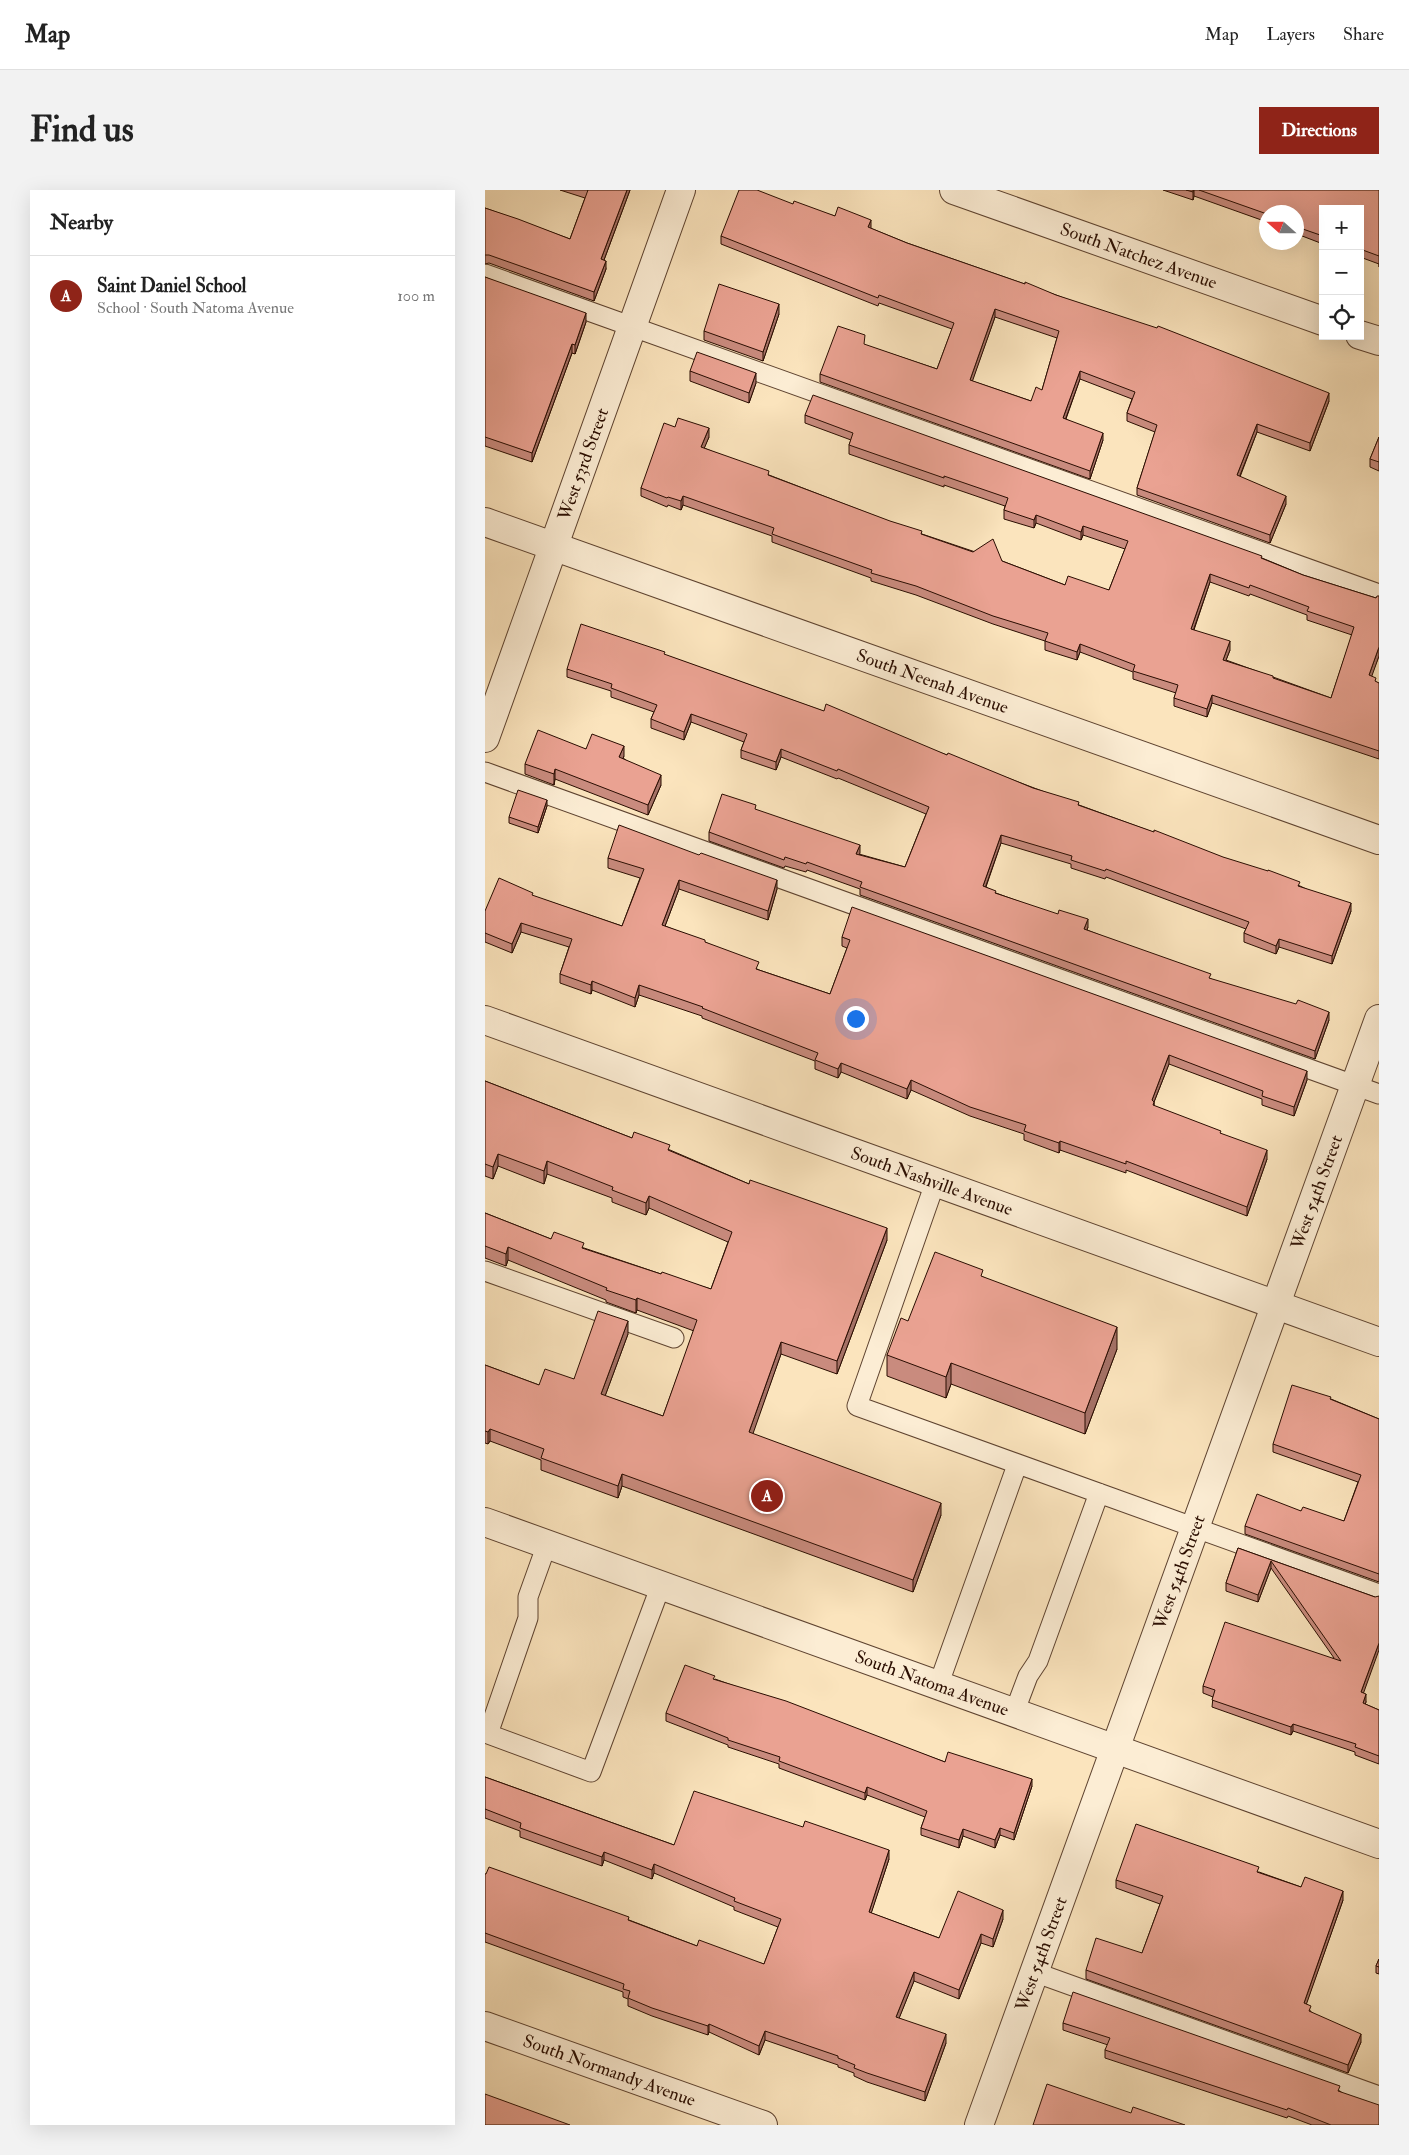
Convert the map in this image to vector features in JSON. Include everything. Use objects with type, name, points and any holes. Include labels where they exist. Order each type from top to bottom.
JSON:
[{"type":"street","name":"West 53rd Street","points":[[485,738],[681,190]]},
{"type":"street","name":"South Natchez Avenue","points":[[954,190],[1319,320]]},
{"type":"street","points":[[1364,336],[1379,341]]},
{"type":"street","name":"South Neenah Avenue","points":[[485,522],[1379,840]]},
{"type":"street","name":"West 54th Street","points":[[979,2125],[1276,1305],[1367,1089],[1379,1019]]},
{"type":"street","name":"South Nashville Avenue","points":[[485,1020],[1379,1342]]},
{"type":"street","name":"South Natoma Avenue","points":[[485,1522],[1379,1844]]},
{"type":"street","name":"South Normandy Avenue","points":[[485,2026],[763,2125]]},
{"type":"lane","points":[[485,274],[1379,594]]},
{"type":"lane","points":[[485,772],[1367,1089]]},
{"type":"lane","points":[[935,1183],[857,1406],[1379,1594]]},
{"type":"lane","points":[[485,1271],[674,1338]]},
{"type":"lane","points":[[939,1686],[1017,1465]]},
{"type":"lane","points":[[1014,1713],[1028,1676],[1038,1661],[1099,1493]]},
{"type":"lane","points":[[547,1544],[528,1597],[528,1618],[488,1734],[591,1772],[661,1585]]},
{"type":"lane","points":[[1034,1972],[1379,2096]]},
{"type":"building","points":[[588,190],[627,190],[601,259],[606,261],[594,292],[485,255],[485,208],[570,239]]},
{"type":"building","points":[[739,190],[757,190],[793,204],[794,201],[835,216],[838,207],[871,220],[868,227],[907,243],[1025,284],[1025,282],[1056,295],[1157,328],[1158,326],[1329,393],[1310,443],[1257,424],[1237,475],[1286,496],[1270,535],[1137,488],[1157,425],[1127,413],[1135,392],[1080,371],[1063,418],[1103,433],[1090,471],[820,374],[838,326],[865,335],[864,344],[937,369],[954,323],[879,295],[878,298],[721,236]],"holes":[[[995,309],[1059,331],[1042,390],[1036,387],[1031,401],[970,380]]]},
{"type":"building","points":[[1199,190],[1379,190],[1379,256],[1364,250],[1364,205],[1319,205],[1319,235],[1304,229],[1304,205],[1259,205],[1259,211]]},
{"type":"building","points":[[485,277],[586,313],[575,345],[572,344],[532,453],[485,437]]},
{"type":"building","points":[[719,284],[779,304],[763,352],[704,331]]},
{"type":"building","points":[[697,352],[756,373],[749,393],[690,371]]},
{"type":"building","points":[[813,395],[1262,556],[1261,558],[1303,575],[1376,598],[1379,596],[1379,647],[1369,675],[1376,678],[1375,681],[1379,683],[1379,751],[1212,695],[1207,709],[1174,698],[1178,685],[1133,671],[1135,665],[1080,644],[1077,652],[1045,641],[1048,633],[993,616],[916,586],[871,573],[872,570],[772,534],[774,528],[683,496],[681,501],[641,488],[664,423],[675,427],[678,418],[709,428],[701,447],[769,471],[768,475],[890,521],[922,531],[921,534],[973,552],[993,539],[1002,561],[1065,585],[1068,576],[1109,590],[1128,541],[1083,526],[1081,532],[1036,515],[1034,520],[1004,510],[1008,498],[849,445],[853,433],[805,415]],"holes":[[[1210,574],[1249,588],[1250,585],[1309,607],[1307,611],[1354,627],[1331,698],[1273,678],[1273,676],[1223,660],[1230,641],[1191,629]]]},
{"type":"building","points":[[1379,437],[1379,462],[1370,459]]},
{"type":"building","points":[[581,624],[665,652],[664,654],[824,711],[826,704],[947,755],[948,753],[1033,788],[1079,802],[1078,805],[1154,832],[1154,830],[1223,857],[1268,870],[1300,882],[1298,886],[1351,903],[1332,956],[1279,939],[1276,946],[1244,933],[1249,922],[1106,869],[1105,871],[1071,860],[1072,856],[1001,835],[983,886],[996,891],[995,893],[1058,914],[1059,910],[1088,919],[1084,929],[1211,974],[1209,978],[1296,1004],[1298,1000],[1329,1012],[1315,1051],[860,887],[862,882],[807,862],[806,864],[785,857],[784,860],[709,832],[722,794],[756,805],[755,809],[860,845],[856,854],[905,867],[929,807],[838,769],[837,771],[781,749],[776,762],[741,750],[747,734],[691,714],[684,732],[651,719],[657,705],[611,688],[612,684],[567,669]]},
{"type":"building","points":[[538,730],[586,749],[592,734],[624,746],[619,757],[661,775],[648,805],[555,769],[554,774],[525,764]]},
{"type":"building","points":[[518,790],[547,800],[538,827],[509,817]]},
{"type":"building","points":[[619,825],[699,855],[701,853],[777,880],[768,911],[679,880],[662,925],[759,962],[756,969],[830,994],[850,940],[842,937],[852,907],[1307,1071],[1294,1107],[1262,1096],[1263,1091],[1169,1055],[1152,1100],[1154,1102],[1153,1105],[1267,1150],[1247,1207],[1126,1161],[1126,1164],[1060,1141],[1059,1143],[1024,1131],[1026,1125],[970,1107],[911,1080],[907,1089],[841,1063],[838,1069],[815,1060],[818,1053],[703,1007],[639,985],[635,998],[592,981],[591,985],[560,974],[572,939],[521,923],[512,944],[485,933],[485,911],[499,878],[533,893],[532,895],[622,926],[644,869],[608,858]]},
{"type":"building","points":[[485,1081],[632,1138],[634,1132],[670,1145],[668,1150],[749,1184],[750,1180],[887,1228],[837,1361],[781,1342],[749,1432],[941,1503],[913,1580],[622,1474],[618,1486],[541,1458],[544,1449],[490,1429],[488,1432],[485,1431],[485,1365],[539,1385],[545,1369],[574,1379],[598,1311],[628,1321],[601,1394],[663,1416],[697,1320],[637,1298],[636,1300],[606,1290],[607,1288],[508,1247],[506,1254],[485,1246],[485,1213],[551,1239],[554,1232],[584,1243],[582,1248],[711,1289],[732,1232],[649,1196],[646,1203],[612,1190],[613,1187],[547,1161],[544,1171],[498,1154],[493,1167],[485,1164]]},
{"type":"building","points":[[935,1252],[983,1270],[981,1276],[1117,1327],[1085,1413],[951,1363],[946,1377],[887,1355],[901,1318],[908,1321]]},
{"type":"building","points":[[1292,1385],[1331,1397],[1330,1399],[1379,1419],[1379,1574],[1245,1526],[1257,1494],[1301,1511],[1303,1507],[1344,1521],[1361,1475],[1273,1444]]},
{"type":"building","points":[[1238,1548],[1375,1597],[1379,1596],[1379,1643],[1361,1692],[1366,1694],[1363,1703],[1379,1710],[1379,1756],[1355,1747],[1356,1744],[1293,1724],[1291,1727],[1212,1700],[1215,1690],[1203,1686],[1225,1622],[1341,1661],[1271,1561],[1258,1595],[1226,1583]]},
{"type":"building","points":[[685,1665],[715,1676],[713,1679],[786,1701],[945,1762],[948,1752],[1032,1779],[1014,1833],[1000,1828],[995,1840],[963,1829],[959,1840],[921,1828],[927,1811],[867,1787],[865,1793],[779,1761],[780,1757],[728,1740],[728,1738],[666,1713]]},
{"type":"building","points":[[485,1777],[674,1845],[694,1791],[803,1827],[805,1821],[889,1850],[869,1912],[939,1938],[958,1891],[1003,1910],[993,1939],[981,1934],[959,1990],[914,1972],[896,2017],[946,2034],[925,2092],[867,2073],[854,2068],[855,2065],[838,2058],[838,2056],[765,2031],[759,2046],[709,2024],[708,2026],[652,2008],[628,1998],[630,1991],[623,1989],[624,1984],[485,1933],[485,1874],[489,1867],[629,1917],[628,1920],[697,1946],[699,1940],[764,1964],[781,1919],[734,1901],[735,1898],[654,1864],[652,1870],[604,1852],[602,1857],[520,1828],[521,1823],[485,1809]]},
{"type":"building","points":[[1136,1824],[1259,1867],[1257,1872],[1301,1887],[1305,1877],[1343,1891],[1304,2003],[1311,2006],[1309,2011],[1361,2034],[1348,2065],[1086,1970],[1096,1938],[1142,1953],[1163,1896],[1116,1880]]},
{"type":"building","points":[[1073,1992],[1340,2086],[1338,2091],[1379,2105],[1379,2125],[1331,2125],[1288,2108],[1287,2110],[1105,2050],[1110,2038],[1063,2023]]},
{"type":"building","points":[[1047,2084],[1131,2113],[1133,2107],[1185,2125],[1033,2125]]},
{"type":"building","points":[[485,2094],[570,2125],[485,2125]]},
{"type":"place","name":"Saint Daniel School","points":[[767,1496]]}]
